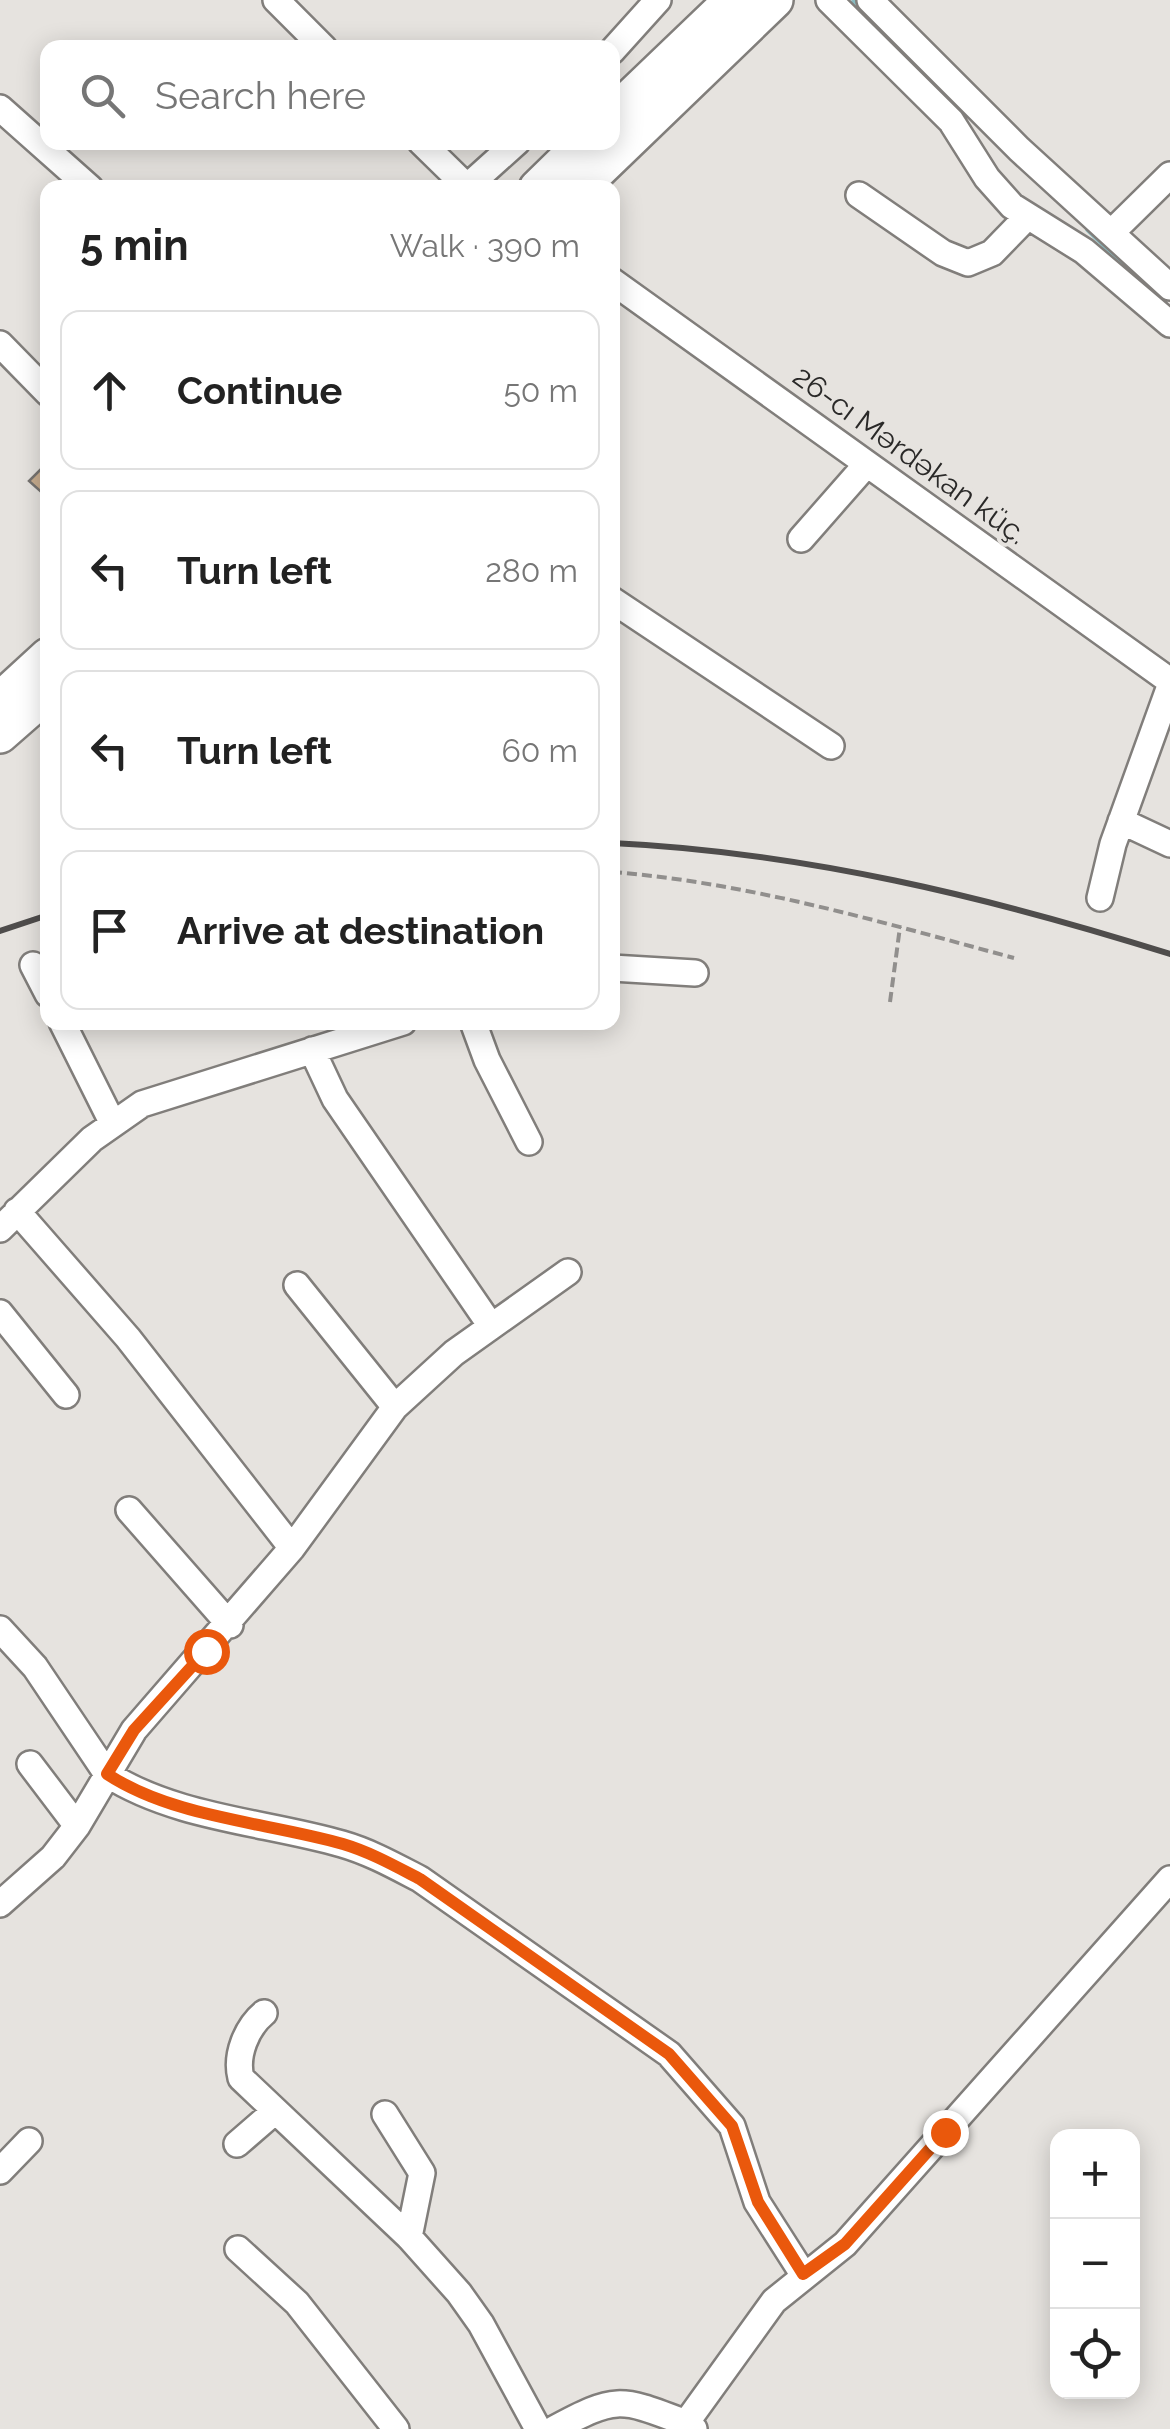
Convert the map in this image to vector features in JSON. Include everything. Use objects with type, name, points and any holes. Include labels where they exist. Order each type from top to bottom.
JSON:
[{"type":"main road","points":[[620,107],[732,0]]},
{"type":"main road","points":[[620,149],[775,0]]},
{"type":"main road","points":[[545,180],[576,150]]},
{"type":"main road","points":[[588,180],[619,150]]},
{"type":"main road","points":[[0,700],[40,663]]},
{"type":"main road","points":[[0,736],[40,700]]},
{"type":"street","points":[[276,0],[316,40]]},
{"type":"street","points":[[620,42],[658,0]]},
{"type":"street","points":[[830,0],[951,121],[994,186],[1026,217],[1084,251],[1170,324]]},
{"type":"street","points":[[870,0],[1019,149],[1170,287]]},
{"type":"street","points":[[0,108],[40,144]]},
{"type":"street","points":[[47,150],[81,180]]},
{"type":"street","points":[[429,150],[461,180]]},
{"type":"street","points":[[476,180],[508,150]]},
{"type":"street","points":[[1112,232],[1170,175]]},
{"type":"street","points":[[859,195],[943,253],[968,263],[992,253],[1026,217]]},
{"type":"street","name":"26-cı Mərdəkan küç.","points":[[620,287],[1170,683]]},
{"type":"street","points":[[0,344],[40,385]]},
{"type":"street","points":[[802,538],[866,464]]},
{"type":"street","points":[[620,605],[831,746]]},
{"type":"street","points":[[1100,898],[1121,822],[1170,683]]},
{"type":"street","points":[[1121,822],[1170,844]]},
{"type":"street","points":[[33,966],[40,979]]},
{"type":"street","points":[[620,968],[695,972]]},
{"type":"street","points":[[66,1030],[112,1122]]},
{"type":"street","points":[[292,1548],[128,1338],[8,1220],[112,1122],[179,1090],[377,1030]]},
{"type":"street","points":[[476,1030],[529,1142]]},
{"type":"street","points":[[312,1050],[335,1100],[490,1326]]},
{"type":"street","points":[[0,1904],[37,1874],[77,1826],[134,1730],[230,1624],[292,1548],[395,1406],[490,1326],[568,1272]]},
{"type":"street","points":[[297,1285],[395,1406]]},
{"type":"street","points":[[0,1313],[66,1395]]},
{"type":"street","points":[[129,1510],[230,1624]]},
{"type":"street","points":[[0,1629],[35,1667],[107,1774],[145,1794],[345,1844],[386,1861],[420,1879],[635,2026],[669,2054],[723,2112],[758,2202],[803,2274]]},
{"type":"street","points":[[30,1764],[77,1826]]},
{"type":"street","points":[[554,2429],[612,2401],[633,2403],[690,2426],[774,2301],[845,2244],[1170,1879]]},
{"type":"street","points":[[264,2013],[248,2030],[239,2069],[246,2085],[410,2237],[481,2324],[538,2429]]},
{"type":"street","points":[[237,2144],[274,2112]]},
{"type":"street","points":[[386,2114],[422,2174],[410,2237]]},
{"type":"street","points":[[0,2171],[29,2141]]},
{"type":"street","points":[[238,2249],[297,2303],[396,2429]]},
{"type":"path","points":[[620,873],[697,881],[900,927],[1014,958]]},
{"type":"path","points":[[890,1002],[900,927]]},
{"type":"building","points":[[40,470],[40,491],[29,481]]},
{"type":"waterway","points":[[854,2],[878,25]]},
{"type":"waterway","points":[[1088,229],[1165,304]]},
{"type":"railway","points":[[620,844],[754,856],[895,880],[1033,914],[1170,954]]},
{"type":"railway","points":[[0,931],[40,918]]},
{"type":"route","points":[[206,1651],[134,1730],[107,1774],[145,1794],[345,1844],[386,1861],[420,1879],[635,2026],[669,2054],[723,2112],[741,2150],[750,2186],[803,2274],[845,2244],[945,2132]]}]
